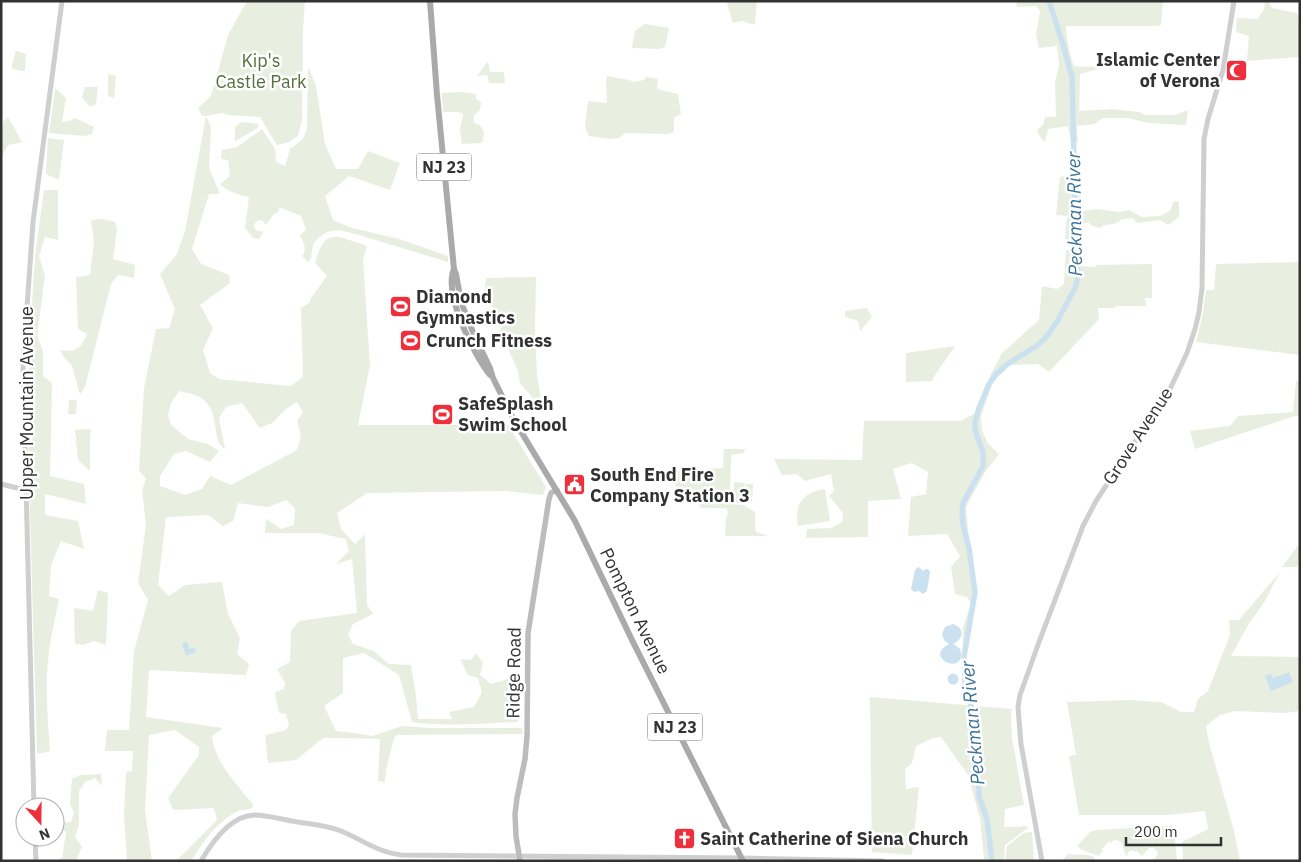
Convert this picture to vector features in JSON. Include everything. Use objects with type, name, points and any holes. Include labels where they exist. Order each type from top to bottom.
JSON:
[{"type":"main road","name":"Pompton Avenue","points":[[430,1],[454,269],[461,302],[493,378],[514,420],[578,528],[742,860]]},
{"type":"main road","name":"Ridge Road","points":[[520,859],[515,814],[516,798],[525,759],[527,736],[528,633],[549,499],[556,490]]},
{"type":"street","name":"Upper Mountain Avenue","points":[[34,797],[23,364],[33,222],[62,1]]},
{"type":"street","name":"Grove Avenue","points":[[1042,861],[1019,733],[1018,706],[1020,696],[1036,648],[1083,526],[1096,501],[1170,389],[1190,348],[1199,312],[1202,288],[1204,139],[1223,70],[1234,1]]},
{"type":"street","points":[[1,484],[25,490]]},
{"type":"street","points":[[201,861],[210,846],[226,829],[241,818],[256,815],[336,830],[375,849],[407,856],[520,859],[883,861]]},
{"type":"street","points":[[35,847],[36,861]]},
{"type":"green space","name":"Kip's Castle Park","points":[[247,1],[305,1],[302,120],[298,136],[289,142],[277,145],[260,117],[222,113],[202,116],[198,108],[211,96],[228,35]]},
{"type":"green space","points":[[729,1],[757,1],[755,25],[742,21],[733,23],[727,4]]},
{"type":"green space","points":[[1016,1],[1163,1],[1161,25],[1158,26],[1066,26],[1068,46],[1074,66],[1119,66],[1106,67],[1080,74],[1079,111],[1112,109],[1139,112],[1145,115],[1175,115],[1188,110],[1186,125],[1148,123],[1128,118],[1103,118],[1095,124],[1077,126],[1078,142],[1071,142],[1068,126],[1048,129],[1045,142],[1037,130],[1043,125],[1045,117],[1056,117],[1055,83],[1059,65],[1057,46],[1039,48],[1036,35],[1040,11],[1036,6],[1017,7]]},
{"type":"green space","points":[[1265,1],[1268,1],[1272,8],[1297,13],[1300,23],[1300,57],[1247,61],[1249,36],[1236,32],[1237,18],[1258,19],[1264,9]]},
{"type":"green space","points":[[645,24],[669,28],[665,47],[659,49],[632,48],[635,31]]},
{"type":"green space","points":[[16,51],[26,54],[25,71],[11,68]]},
{"type":"green space","points":[[488,61],[490,72],[504,72],[505,83],[489,83],[487,75],[477,76]]},
{"type":"green space","points":[[308,66],[316,86],[325,144],[336,169],[358,169],[368,151],[400,163],[390,190],[349,176],[325,196],[333,220],[352,228],[399,239],[448,256],[448,262],[339,230],[327,232],[318,238],[313,245],[311,258],[308,262],[302,256],[305,248],[300,235],[306,230],[301,216],[279,207],[279,211],[273,215],[266,225],[262,220],[256,222],[254,226],[256,230],[263,233],[259,239],[253,238],[245,228],[249,197],[233,193],[220,184],[230,176],[228,160],[221,159],[222,150],[237,147],[262,129],[275,149],[276,162],[285,166],[290,149],[303,139],[307,128]]},
{"type":"green space","points":[[108,74],[116,76],[114,98],[108,96]]},
{"type":"green space","points":[[607,76],[634,82],[644,80],[646,77],[658,79],[657,89],[678,94],[681,114],[674,117],[674,132],[668,134],[626,133],[618,138],[610,139],[589,136],[585,127],[588,101],[607,103]]},
{"type":"green space","points":[[85,87],[98,87],[96,104],[90,107],[82,97]]},
{"type":"green space","points":[[55,88],[66,98],[62,122],[75,118],[94,127],[92,134],[84,136],[49,133]]},
{"type":"green space","points":[[460,92],[476,94],[476,99],[481,102],[481,107],[473,116],[474,123],[481,126],[484,133],[482,143],[462,144],[460,129],[463,114],[443,112],[442,93]]},
{"type":"green space","points":[[206,116],[211,127],[209,168],[220,194],[209,194],[192,249],[201,264],[229,275],[230,283],[200,305],[213,328],[203,350],[210,373],[219,379],[291,386],[303,377],[301,308],[309,303],[327,276],[315,263],[319,251],[323,243],[334,237],[340,237],[367,246],[363,260],[370,365],[358,425],[477,425],[496,428],[508,425],[546,487],[543,495],[506,491],[367,493],[337,513],[341,529],[355,544],[365,534],[367,605],[373,614],[353,624],[348,635],[353,644],[374,651],[389,664],[411,665],[418,719],[452,719],[449,712],[474,707],[482,692],[478,678],[468,675],[460,659],[471,660],[476,653],[483,663],[480,675],[491,684],[519,676],[518,722],[438,724],[412,722],[399,675],[364,653],[343,658],[343,693],[324,706],[336,731],[372,736],[402,726],[430,728],[522,728],[523,734],[397,735],[394,738],[385,782],[378,781],[380,739],[323,738],[296,760],[268,763],[265,735],[286,730],[289,725],[286,714],[279,713],[275,692],[284,689],[285,683],[277,669],[290,662],[291,631],[299,621],[357,613],[352,559],[336,564],[349,551],[346,539],[318,533],[265,533],[266,519],[281,529],[294,525],[295,508],[286,500],[268,507],[238,503],[233,521],[223,526],[208,515],[166,517],[158,585],[169,596],[185,585],[222,582],[228,614],[240,638],[237,654],[249,664],[246,675],[149,670],[146,717],[223,728],[212,736],[214,746],[228,774],[254,806],[250,809],[236,812],[216,827],[191,861],[176,861],[217,820],[214,808],[173,810],[168,798],[199,755],[199,747],[175,730],[149,735],[145,810],[152,861],[127,861],[124,815],[126,772],[132,771],[133,751],[105,751],[107,730],[129,730],[134,651],[148,600],[138,583],[146,525],[142,490],[146,479],[139,470],[144,388],[156,329],[169,328],[175,309],[160,274],[177,254],[185,231]],"holes":[[[179,391],[199,397],[207,404],[212,411],[218,440],[225,449],[219,418],[226,407],[242,403],[260,428],[272,423],[286,409],[297,402],[303,412],[297,421],[301,435],[297,450],[231,485],[210,476],[202,489],[185,495],[160,486],[160,476],[174,454],[186,451],[210,462],[219,451],[208,444],[188,439],[171,425],[168,415],[171,403]]]},
{"type":"green space","points":[[8,117],[22,142],[8,145],[2,156],[1,131],[3,122]]},
{"type":"green space","points":[[241,122],[258,124],[258,128],[235,141],[235,127]]},
{"type":"green space","points":[[48,138],[64,140],[59,180],[46,174]]},
{"type":"green space","points":[[1070,150],[1076,150],[1080,176],[1081,211],[1098,209],[1119,212],[1129,210],[1142,217],[1160,216],[1170,211],[1174,201],[1179,202],[1179,217],[1168,225],[1160,220],[1137,223],[1133,218],[1123,219],[1100,228],[1092,226],[1088,222],[1082,225],[1081,242],[1065,242],[1068,216],[1056,215],[1060,177],[1070,175]]},
{"type":"green space","points":[[44,190],[58,190],[58,240],[45,237],[39,256],[45,276],[37,336],[43,351],[43,376],[52,383],[50,476],[84,484],[86,504],[45,494],[45,515],[78,521],[84,549],[61,541],[51,565],[49,596],[59,599],[47,672],[50,751],[37,754],[28,446],[29,351],[35,256]]},
{"type":"green space","points":[[102,219],[115,222],[117,229],[113,259],[135,265],[134,278],[118,275],[111,284],[85,387],[80,395],[72,366],[60,350],[72,351],[81,346],[87,334],[78,329],[76,277],[90,275],[94,242],[91,220]]},
{"type":"green space","points":[[1066,250],[1080,250],[1082,266],[1152,264],[1152,298],[1145,298],[1146,306],[1098,308],[1099,319],[1049,372],[1038,364],[1011,365],[993,382],[981,416],[982,430],[988,444],[999,454],[985,472],[966,507],[977,594],[966,658],[969,682],[978,697],[967,699],[962,686],[963,627],[971,604],[967,597],[955,594],[951,567],[960,556],[947,534],[908,536],[911,497],[926,494],[928,472],[912,463],[893,469],[901,499],[868,501],[868,537],[806,538],[807,529],[831,528],[842,522],[843,513],[829,496],[834,491],[831,474],[805,481],[797,474],[782,475],[774,459],[862,460],[864,421],[961,421],[975,413],[1002,353],[1039,320],[1042,286],[1057,289],[1064,284]]},
{"type":"green space","points":[[1300,262],[1300,355],[1196,342],[1206,290],[1214,290],[1216,264]]},
{"type":"green space","points":[[536,277],[535,329],[537,376],[543,410],[520,383],[518,371],[507,346],[496,336],[505,323],[484,296],[486,278]]},
{"type":"green space","points":[[867,308],[872,317],[860,331],[858,321],[845,317],[845,311]]},
{"type":"green space","points":[[955,346],[932,381],[906,382],[906,353]]},
{"type":"green space","points":[[1296,381],[1300,381],[1300,417],[1295,416],[1195,449],[1190,431],[1230,426],[1238,416],[1293,412]]},
{"type":"green space","points":[[69,400],[77,400],[76,414],[68,414]]},
{"type":"green space","points":[[91,429],[90,471],[78,460],[75,430]]},
{"type":"green space","points":[[724,449],[745,449],[744,453],[731,455],[730,495],[732,504],[744,505],[755,512],[756,532],[769,536],[725,536],[728,512],[726,508],[701,508],[690,493],[682,494],[665,472],[723,468]]},
{"type":"green space","points":[[734,482],[745,483],[743,503],[733,503]]},
{"type":"green space","points":[[746,484],[753,484],[752,502],[745,502]]},
{"type":"green space","points":[[825,489],[830,521],[798,526],[797,511],[802,500],[811,493]]},
{"type":"green space","points":[[1300,543],[1300,563],[1297,567],[1282,567]]},
{"type":"green space","points":[[1280,572],[1265,601],[1250,622],[1231,656],[1300,657],[1300,711],[1284,713],[1235,711],[1220,715],[1206,726],[1234,831],[1240,861],[1183,861],[1182,842],[1208,829],[1205,811],[1168,815],[1079,815],[1069,756],[1076,755],[1067,702],[1129,700],[1161,702],[1181,712],[1194,712],[1198,699],[1208,691],[1230,635],[1229,620],[1239,620]]},
{"type":"green space","points":[[98,590],[108,593],[106,645],[94,641],[83,645],[75,644],[74,608],[93,611]]},
{"type":"green space","points":[[870,697],[1012,709],[1012,738],[1024,805],[1005,809],[1004,827],[1027,826],[1028,828],[1005,845],[1004,861],[984,859],[980,819],[968,775],[941,737],[933,738],[916,746],[912,763],[905,769],[906,789],[919,787],[912,855],[872,852]]},
{"type":"green space","points":[[101,774],[102,786],[95,778],[85,782],[79,791],[79,824],[75,837],[82,847],[76,861],[53,861],[62,858],[65,847],[65,822],[71,822],[74,813],[70,804],[72,779],[80,775]]},
{"type":"green space","points":[[1172,826],[1174,828],[1177,861],[1168,861],[1166,859],[1152,861],[1158,855],[1158,852],[1152,847],[1142,856],[1133,850],[1128,852],[1127,856],[1122,843],[1118,840],[1114,840],[1111,843],[1109,841],[1099,856],[1082,850],[1077,846],[1090,832],[1097,830]]},
{"type":"green space","points":[[1032,832],[1034,861],[1005,861],[1007,846],[1024,833]]},
{"type":"green space","points":[[1068,854],[1088,855],[1095,859],[1094,861],[1061,861]]},
{"type":"water","points":[[919,567],[923,571],[928,569],[930,572],[927,591],[923,594],[919,591],[914,592],[911,589],[915,570]]},
{"type":"water","points":[[953,624],[960,628],[962,634],[957,642],[953,644],[960,648],[960,660],[951,664],[942,659],[940,654],[942,649],[949,644],[944,640],[942,634],[945,627]]},
{"type":"water","points":[[184,642],[187,642],[190,649],[195,647],[196,652],[186,656],[182,645]]},
{"type":"water","points":[[1289,672],[1293,682],[1271,691],[1265,676],[1271,674],[1273,678]]},
{"type":"water","points":[[953,673],[959,679],[953,685],[947,679]]},
{"type":"waterway","name":"Peckman River","points":[[992,861],[987,819],[979,797],[978,758],[973,713],[965,680],[964,657],[975,592],[962,512],[963,503],[983,466],[983,452],[975,430],[975,422],[989,384],[1006,365],[1038,345],[1048,335],[1076,286],[1078,275],[1072,77],[1049,1]]},
{"type":"place","name":"Islamic Center of Verona","points":[[1236,70]]},
{"type":"place","name":"Diamond Gymnastics","points":[[400,307]]},
{"type":"place","name":"Crunch Fitness","points":[[410,341]]},
{"type":"place","name":"SafeSplash Swim School","points":[[442,414]]},
{"type":"place","name":"South End Fire Company Station 3","points":[[574,485]]},
{"type":"place","name":"Saint Catherine of Siena Church","points":[[684,839]]}]
